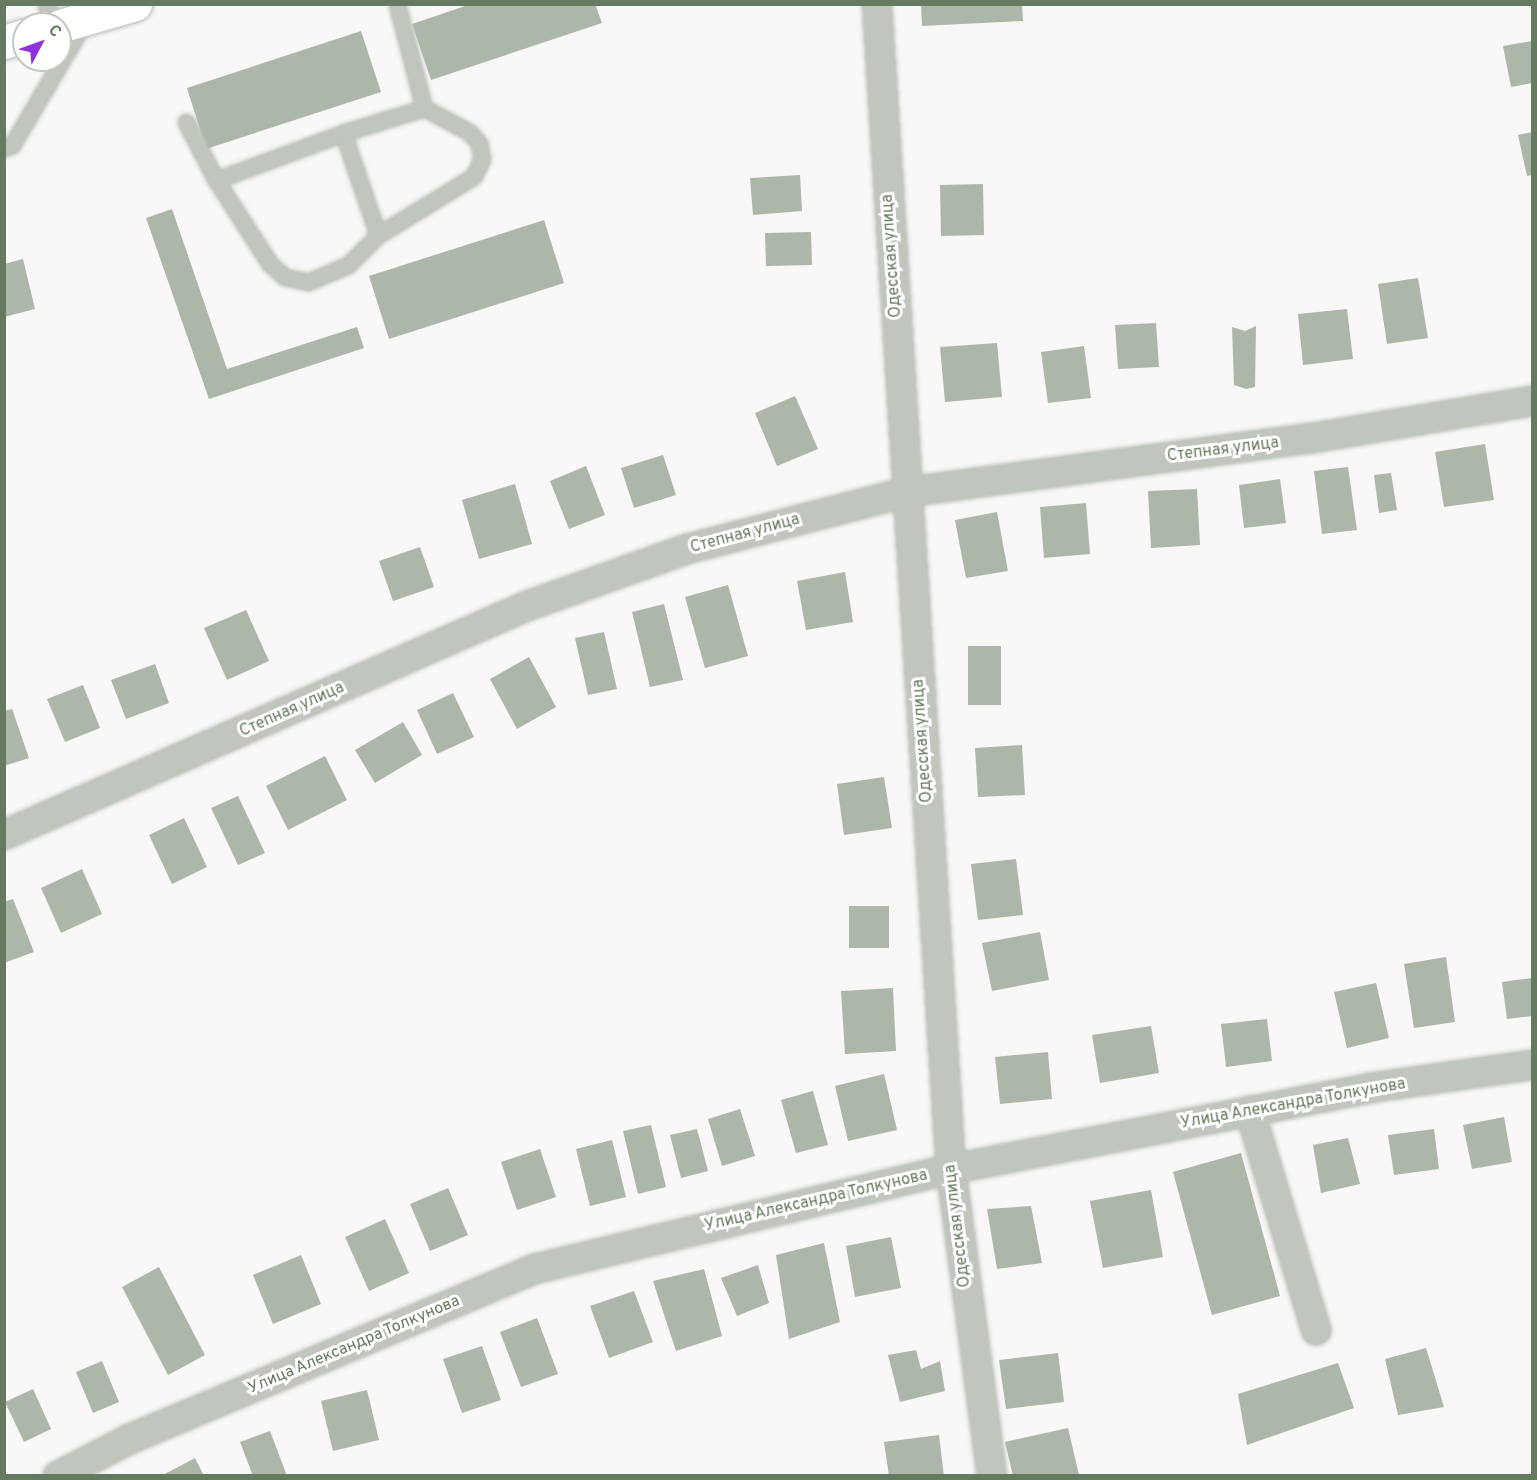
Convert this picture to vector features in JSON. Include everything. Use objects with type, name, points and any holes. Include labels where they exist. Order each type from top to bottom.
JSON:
[{"type":"street","points":[[74,22],[135,4]]},
{"type":"street","name":"Одесская улица","points":[[877,4],[951,1168],[992,1476]]},
{"type":"street","name":"Степная улица","points":[[4,835],[527,606],[687,549],[907,492],[1313,438],[1533,401]]},
{"type":"street","name":"Улица Александра Толкунова","points":[[58,1476],[130,1439],[534,1269],[951,1168],[1370,1088],[1533,1065]]},
{"type":"street","points":[[1250,1111],[1316,1330]]},
{"type":"lane","points":[[397,4],[424,108]]},
{"type":"lane","points":[[4,148],[12,145],[74,22]]},
{"type":"lane","points":[[186,122],[216,180],[270,264],[285,278],[308,282],[348,266],[378,235],[474,176],[482,159],[478,143],[469,132],[424,108],[343,133],[216,180]]},
{"type":"lane","points":[[343,133],[378,235]]},
{"type":"building","points":[[471,4],[595,4],[602,23],[431,80],[412,24]]},
{"type":"building","points":[[921,4],[1022,4],[1023,21],[922,26]]},
{"type":"building","points":[[361,31],[381,92],[206,149],[187,88]]},
{"type":"building","points":[[1532,41],[1532,83],[1511,87],[1503,46]]},
{"type":"building","points":[[1532,132],[1532,175],[1527,176],[1518,135]]},
{"type":"building","points":[[800,175],[802,211],[753,215],[750,178]]},
{"type":"building","points":[[983,184],[984,235],[941,236],[940,185]]},
{"type":"building","points":[[172,209],[227,369],[357,327],[364,348],[209,399],[146,218]]},
{"type":"building","points":[[544,220],[564,283],[389,339],[369,276]]},
{"type":"building","points":[[811,232],[812,265],[766,266],[765,233]]},
{"type":"building","points":[[23,259],[35,309],[4,317],[4,264]]},
{"type":"building","points":[[1418,278],[1428,338],[1387,344],[1378,284]]},
{"type":"building","points":[[1347,309],[1353,359],[1303,365],[1298,314]]},
{"type":"building","points":[[1156,323],[1159,367],[1118,369],[1115,325]]},
{"type":"building","points":[[1256,326],[1255,387],[1246,389],[1234,385],[1232,327],[1245,331]]},
{"type":"building","points":[[997,343],[1002,397],[945,402],[940,347]]},
{"type":"building","points":[[1084,346],[1091,398],[1048,403],[1041,352]]},
{"type":"building","points":[[795,396],[818,449],[777,466],[755,413]]},
{"type":"building","points":[[1485,444],[1494,500],[1444,507],[1435,452]]},
{"type":"building","points":[[663,455],[676,495],[634,508],[621,468]]},
{"type":"building","points":[[586,466],[605,515],[569,529],[550,481]]},
{"type":"building","points":[[1348,467],[1357,530],[1322,534],[1314,471]]},
{"type":"building","points":[[1391,473],[1397,510],[1379,513],[1374,475]]},
{"type":"building","points":[[1280,479],[1286,523],[1244,528],[1239,485]]},
{"type":"building","points":[[515,484],[532,544],[479,559],[462,500]]},
{"type":"building","points":[[1197,489],[1200,545],[1151,548],[1148,491]]},
{"type":"building","points":[[1086,503],[1090,554],[1044,558],[1040,507]]},
{"type":"building","points":[[997,512],[1008,571],[966,578],[955,520]]},
{"type":"building","points":[[420,547],[434,587],[393,601],[379,561]]},
{"type":"building","points":[[845,572],[853,622],[806,630],[797,581]]},
{"type":"building","points":[[728,585],[748,656],[705,668],[685,597]]},
{"type":"building","points":[[664,604],[683,680],[650,687],[632,612]]},
{"type":"building","points":[[246,610],[269,661],[227,680],[204,628]]},
{"type":"building","points":[[604,632],[617,689],[588,695],[575,638]]},
{"type":"building","points":[[968,646],[1001,646],[1001,705],[968,705]]},
{"type":"building","points":[[529,657],[556,707],[517,729],[490,679]]},
{"type":"building","points":[[155,664],[169,703],[126,719],[111,680]]},
{"type":"building","points":[[83,685],[100,728],[65,742],[47,699]]},
{"type":"building","points":[[453,693],[474,737],[437,754],[417,710]]},
{"type":"building","points":[[12,709],[29,758],[4,766],[4,711]]},
{"type":"building","points":[[403,722],[422,755],[375,783],[355,750]]},
{"type":"building","points":[[1022,745],[1025,795],[978,797],[975,748]]},
{"type":"building","points":[[325,756],[347,800],[288,830],[266,786]]},
{"type":"building","points":[[884,777],[892,828],[844,835],[837,784]]},
{"type":"building","points":[[238,796],[265,853],[238,865],[211,808]]},
{"type":"building","points":[[184,818],[207,867],[172,884],[149,835]]},
{"type":"building","points":[[1016,859],[1023,915],[978,920],[971,864]]},
{"type":"building","points":[[82,869],[102,914],[61,933],[41,888]]},
{"type":"building","points":[[13,899],[34,952],[4,963],[4,902]]},
{"type":"building","points":[[849,906],[889,906],[889,948],[849,948]]},
{"type":"building","points":[[1040,932],[1049,980],[992,991],[982,943]]},
{"type":"building","points":[[1446,957],[1455,1022],[1414,1028],[1404,964]]},
{"type":"building","points":[[1532,978],[1532,1016],[1507,1019],[1502,982]]},
{"type":"building","points":[[1376,983],[1389,1038],[1347,1048],[1334,992]]},
{"type":"building","points":[[893,988],[896,1051],[845,1054],[841,991]]},
{"type":"building","points":[[1267,1019],[1272,1061],[1226,1067],[1221,1024]]},
{"type":"building","points":[[1151,1026],[1159,1073],[1100,1083],[1092,1035]]},
{"type":"building","points":[[1048,1052],[1052,1099],[1000,1104],[995,1057]]},
{"type":"building","points":[[884,1074],[897,1130],[848,1141],[835,1086]]},
{"type":"building","points":[[813,1091],[828,1145],[796,1153],[781,1100]]},
{"type":"building","points":[[740,1109],[755,1156],[722,1166],[708,1119]]},
{"type":"building","points":[[1504,1117],[1512,1162],[1472,1169],[1463,1125]]},
{"type":"building","points":[[651,1125],[666,1187],[638,1194],[623,1131]]},
{"type":"building","points":[[697,1129],[708,1171],[681,1178],[670,1135]]},
{"type":"building","points":[[1434,1129],[1439,1169],[1394,1175],[1388,1135]]},
{"type":"building","points":[[1348,1138],[1360,1184],[1321,1193],[1313,1145]]},
{"type":"building","points":[[612,1140],[626,1197],[590,1206],[576,1149]]},
{"type":"building","points":[[540,1149],[556,1197],[517,1210],[501,1162]]},
{"type":"building","points":[[1241,1153],[1280,1296],[1212,1315],[1173,1172]]},
{"type":"building","points":[[448,1188],[468,1235],[430,1251],[410,1204]]},
{"type":"building","points":[[1151,1190],[1163,1257],[1103,1268],[1090,1201]]},
{"type":"building","points":[[1031,1206],[1042,1263],[997,1269],[987,1209]]},
{"type":"building","points":[[385,1219],[409,1273],[369,1291],[345,1237]]},
{"type":"building","points":[[891,1237],[901,1288],[855,1297],[846,1246]]},
{"type":"building","points":[[824,1243],[840,1322],[789,1339],[776,1255]]},
{"type":"building","points":[[301,1255],[321,1304],[273,1324],[253,1275]]},
{"type":"building","points":[[758,1265],[769,1303],[737,1316],[721,1278]]},
{"type":"building","points":[[159,1267],[205,1355],[168,1375],[122,1287]]},
{"type":"building","points":[[704,1269],[722,1336],[676,1351],[653,1281]]},
{"type":"building","points":[[634,1291],[653,1342],[609,1358],[590,1306]]},
{"type":"building","points":[[537,1318],[558,1374],[521,1387],[500,1332]]},
{"type":"building","points":[[482,1346],[501,1400],[462,1413],[443,1359]]},
{"type":"building","points":[[1426,1348],[1444,1407],[1398,1415],[1385,1359]]},
{"type":"building","points":[[916,1350],[921,1369],[940,1361],[945,1391],[900,1402],[888,1355]]},
{"type":"building","points":[[1058,1353],[1064,1402],[1006,1409],[999,1360]]},
{"type":"building","points":[[102,1361],[119,1402],[93,1413],[76,1372]]},
{"type":"building","points":[[1338,1363],[1354,1408],[1247,1445],[1238,1394]]},
{"type":"building","points":[[33,1389],[51,1429],[24,1442],[5,1402]]},
{"type":"building","points":[[367,1390],[379,1440],[333,1451],[321,1401]]},
{"type":"building","points":[[1068,1428],[1079,1475],[1013,1476],[1005,1442]]},
{"type":"building","points":[[270,1431],[287,1476],[253,1476],[240,1442]]},
{"type":"building","points":[[939,1435],[944,1476],[889,1476],[884,1442]]},
{"type":"building","points":[[195,1458],[204,1476],[161,1476]]}]
